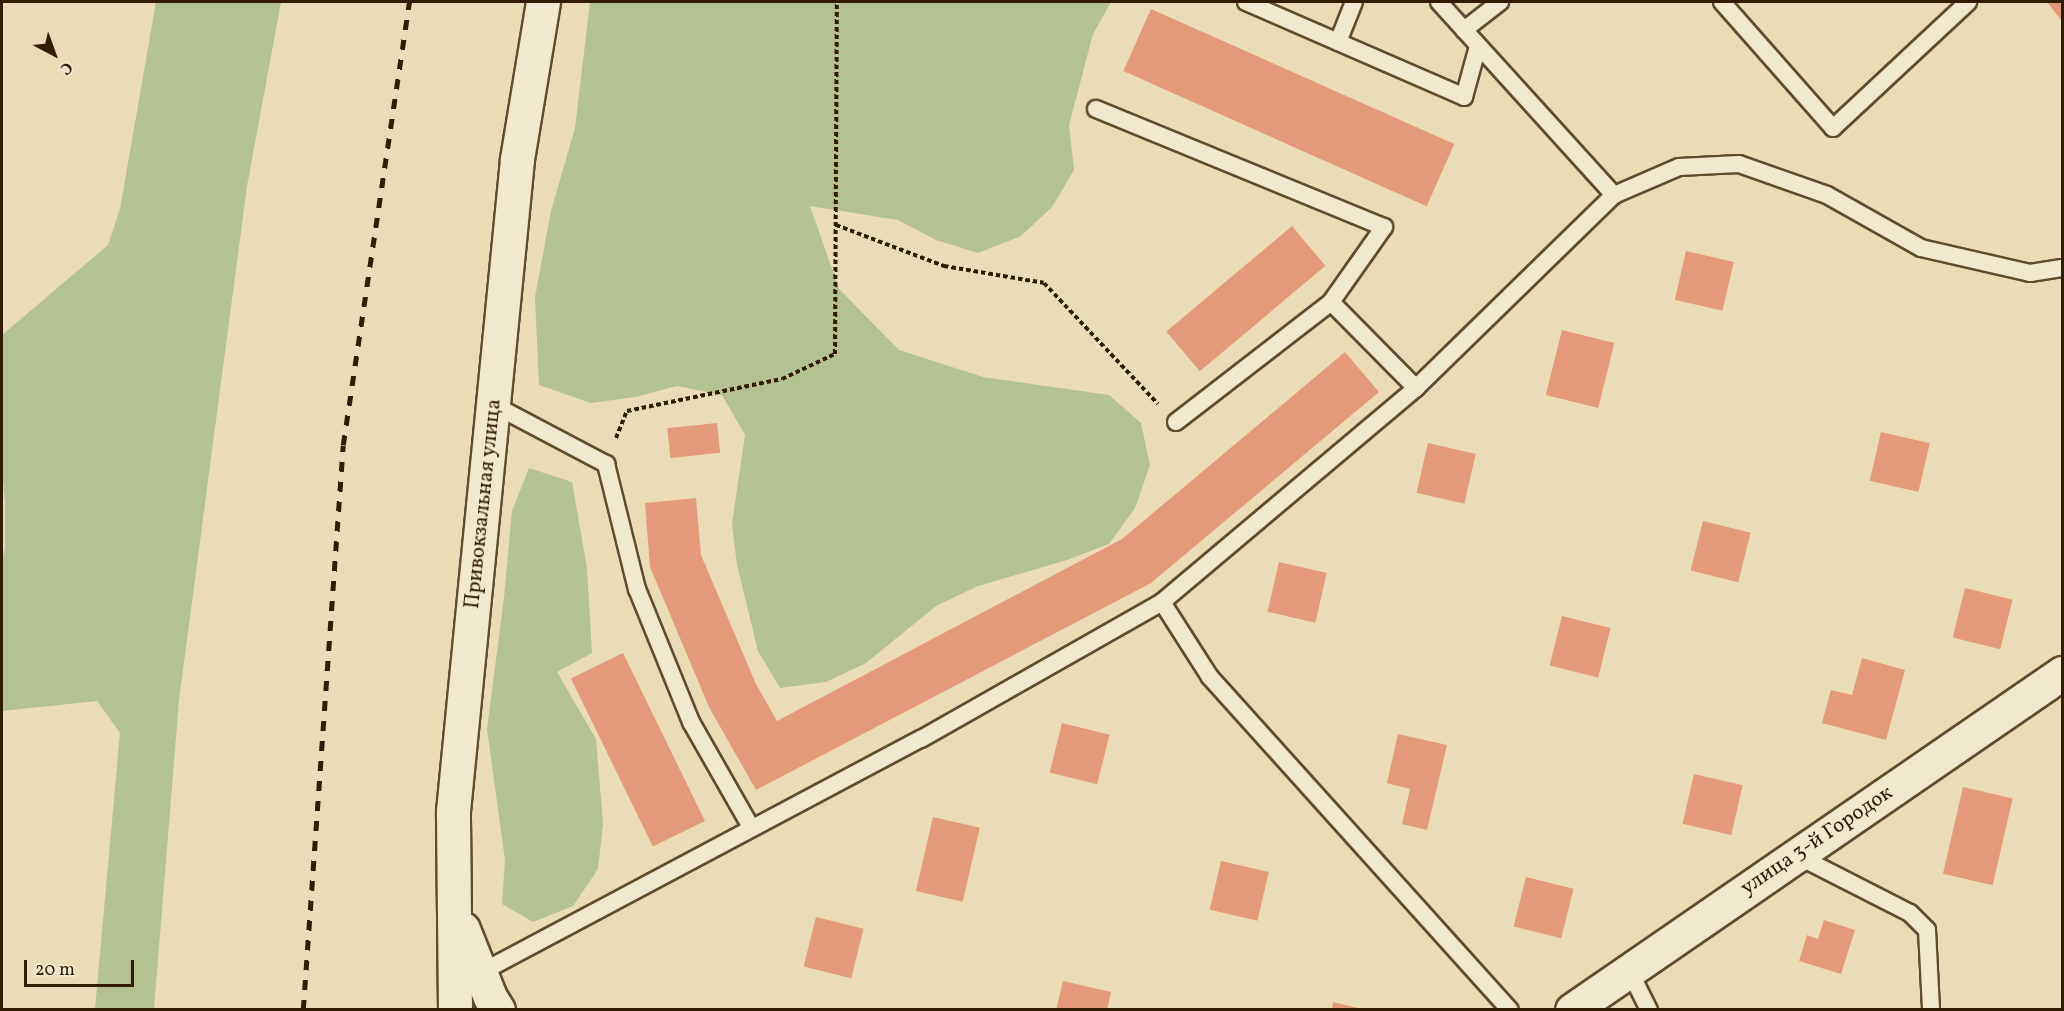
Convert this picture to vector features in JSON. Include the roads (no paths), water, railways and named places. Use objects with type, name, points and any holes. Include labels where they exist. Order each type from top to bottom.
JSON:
[{"type":"street","name":"Привокзальная улица","points":[[464,990],[456,911],[453,811],[517,159],[543,2]]},
{"type":"street","name":"улица 3-й Городок","points":[[1572,1010],[2062,673]]},
{"type":"street","points":[[464,990],[498,1010]]},
{"type":"lane","points":[[1246,2],[1464,97],[1478,46]]},
{"type":"lane","points":[[1338,42],[1354,2]]},
{"type":"lane","points":[[1439,2],[1614,195]]},
{"type":"lane","points":[[1464,30],[1500,2]]},
{"type":"lane","points":[[1722,2],[1833,128],[1968,2]]},
{"type":"lane","points":[[1096,109],[1384,227],[1331,303],[1176,422]]},
{"type":"lane","points":[[464,990],[751,827],[921,739],[1162,602],[1416,388],[1614,195],[1679,167],[1739,164],[1827,195],[1921,248],[2030,273],[2062,268]]},
{"type":"lane","points":[[1331,303],[1416,388]]},
{"type":"lane","points":[[494,405],[606,464],[637,590],[691,722],[751,827]]},
{"type":"lane","points":[[1162,602],[1210,677],[1510,1010]]},
{"type":"lane","points":[[1796,855],[1910,913],[1927,930],[1931,1010]]},
{"type":"lane","points":[[1629,970],[1648,1010]]},
{"type":"railway","points":[[303,1010],[343,445],[409,2]]}]
